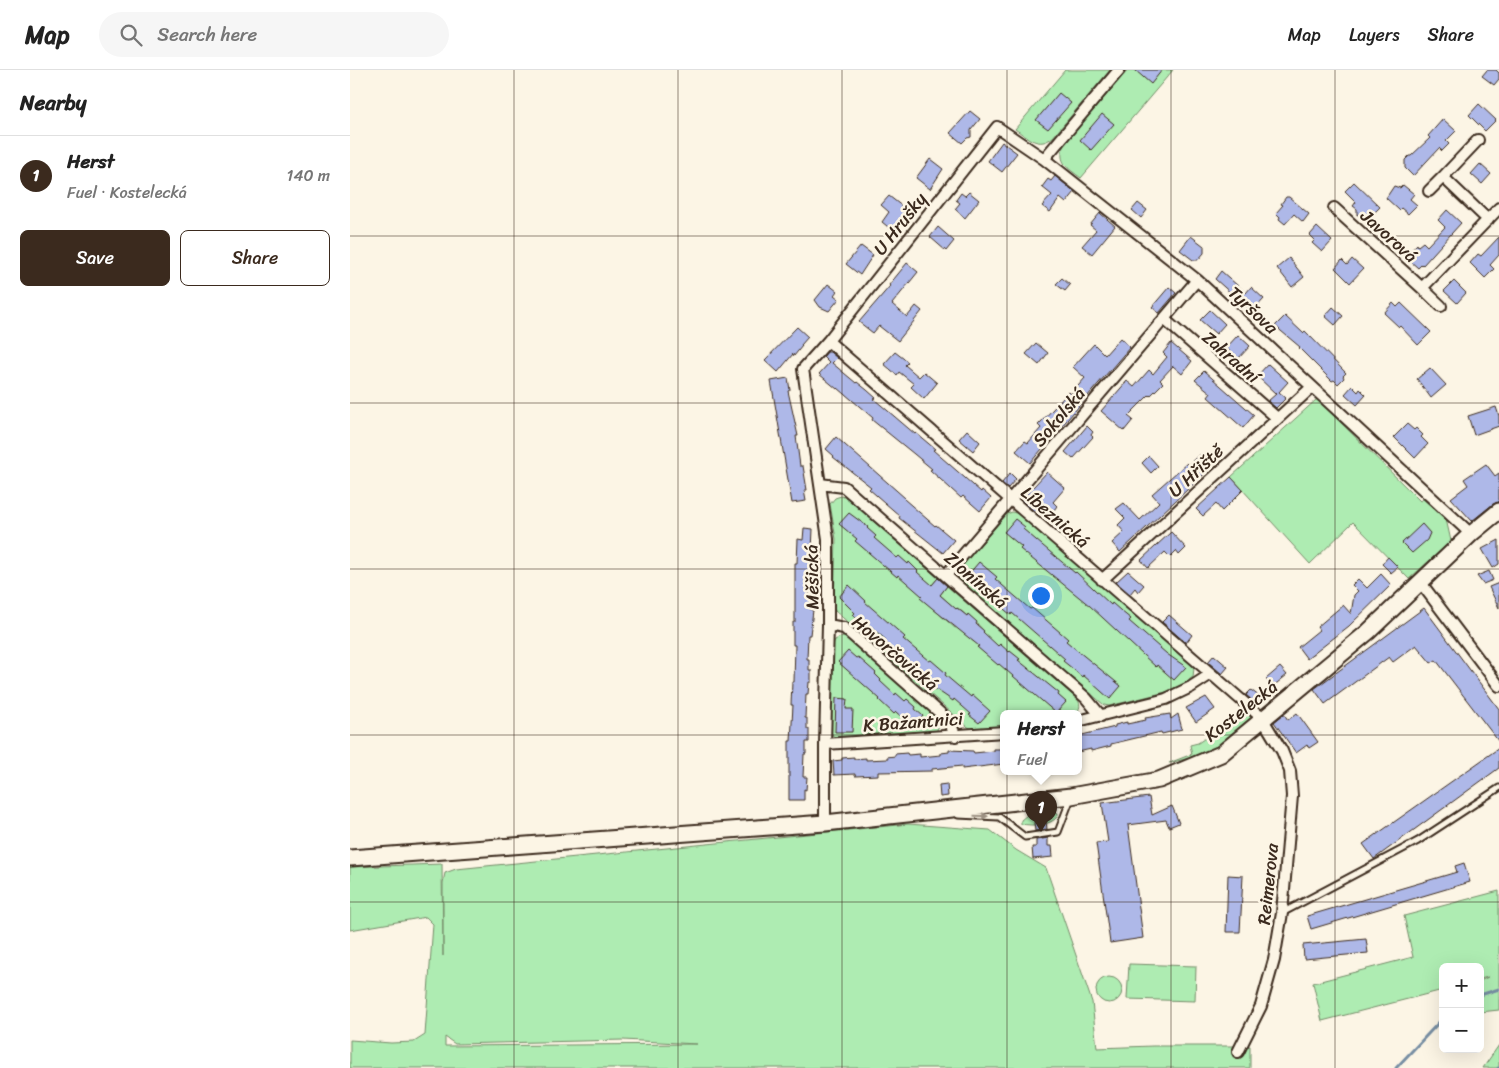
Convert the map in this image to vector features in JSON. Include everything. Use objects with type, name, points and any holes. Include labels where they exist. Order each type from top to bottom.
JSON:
[{"type":"main road","name":"Kostelecká","points":[[350,858],[825,823],[1071,796],[1160,780],[1221,754],[1262,718],[1368,632],[1422,583],[1471,534],[1499,512]]},
{"type":"street","points":[[1044,159],[1119,70]]},
{"type":"street","name":"Tyršova","points":[[997,127],[1044,159],[1197,280],[1471,534]]},
{"type":"street","name":"U Hrušky","points":[[828,341],[997,127]]},
{"type":"street","points":[[1429,191],[1478,140]]},
{"type":"street","points":[[1443,177],[1488,220]]},
{"type":"street","name":"Javorová","points":[[1334,208],[1441,306]]},
{"type":"street","name":"Javorová","points":[[1422,288],[1499,208]]},
{"type":"street","name":"Sokolská","points":[[946,575],[1197,280]]},
{"type":"street","name":"Zahradní","points":[[1164,319],[1277,418]]},
{"type":"street","name":"Měšická","points":[[825,823],[824,744],[828,625],[828,539],[803,369],[828,341]]},
{"type":"street","name":"Líbeznická","points":[[828,341],[1262,718]]},
{"type":"street","name":"U Hřiště","points":[[1102,580],[1312,387]]},
{"type":"street","name":"Zlonínská","points":[[820,484],[844,487],[1086,698],[1101,716]]},
{"type":"street","points":[[1422,583],[1499,686]]},
{"type":"street","name":"Hovorčovická","points":[[828,625],[844,628],[948,720],[956,736]]},
{"type":"street","points":[[1082,720],[1166,699],[1191,687],[1211,674]]},
{"type":"street","name":"Reimerova","points":[[1238,1052],[1261,1006],[1274,960],[1282,913],[1292,796],[1290,771],[1282,751],[1262,718]]},
{"type":"street","name":"K Bažantnici","points":[[824,744],[1000,732]]},
{"type":"lane","points":[[1282,913],[1418,841],[1499,788]]},
{"type":"lane","points":[[915,814],[999,817],[1025,836],[1058,832],[1071,796]]},
{"type":"lane","points":[[999,817],[1013,802]]},
{"type":"green space","points":[[1065,70],[1110,70],[1053,137],[1043,142],[1038,142],[1024,136],[1015,129]]},
{"type":"green space","points":[[1128,70],[1173,70],[1081,178],[1068,168],[1063,160],[1062,151],[1064,144]]},
{"type":"green space","points":[[1317,399],[1420,501],[1423,499],[1446,519],[1451,541],[1409,579],[1353,522],[1310,564],[1231,477]]},
{"type":"green space","points":[[841,496],[847,498],[938,578],[921,598],[955,628],[957,627],[974,642],[984,631],[968,614],[967,616],[958,608],[956,609],[940,595],[947,586],[1078,700],[1080,707],[1078,710],[1000,710],[1000,727],[973,729],[968,727],[835,611],[836,539],[830,504],[835,498]]},
{"type":"green space","points":[[1012,512],[1020,514],[1191,663],[1194,668],[1193,677],[1174,690],[1109,706],[1104,705],[960,580],[958,574],[960,568],[1007,514]]},
{"type":"green space","points":[[840,637],[847,638],[938,717],[940,723],[937,730],[934,732],[839,739],[833,736],[830,729],[833,644]]},
{"type":"green space","points":[[1245,711],[1255,719],[1206,754],[1169,763],[1192,754],[1190,745],[1198,743]]},
{"type":"green space","points":[[1052,811],[1058,813],[1058,816],[1051,822],[1036,825],[1021,824],[1021,820],[1027,815]]},
{"type":"green space","points":[[908,824],[990,830],[1016,850],[1046,868],[1092,1002],[1097,1048],[1250,1046],[1250,1068],[350,1068],[350,1040],[391,1043],[414,1042],[425,1035],[433,924],[426,917],[350,930],[350,867],[442,864],[443,956],[443,883],[445,873],[456,869]],"holes":[[[445,1037],[455,1044],[623,1040],[697,1044],[445,1046]]]},
{"type":"green space","points":[[1499,891],[1499,1010],[1484,1012],[1484,979],[1488,977],[1484,978],[1484,963],[1439,963],[1439,991],[1322,1021],[1313,983],[1413,957],[1404,916]]},
{"type":"green space","points":[[1129,964],[1196,966],[1195,1001],[1127,999]]},
{"type":"green space","points":[[1109,977],[1118,981],[1122,990],[1118,999],[1109,1003],[1100,999],[1096,990],[1100,981]]},
{"type":"green space","points":[[1499,1045],[1499,1068],[1483,1068]]},
{"type":"building","points":[[1135,70],[1162,70],[1151,84]]},
{"type":"building","points":[[1487,70],[1496,70],[1499,73],[1499,79],[1494,85],[1482,76]]},
{"type":"building","points":[[1059,93],[1071,103],[1048,129],[1036,120]]},
{"type":"building","points":[[1479,104],[1496,120],[1485,131],[1469,115]]},
{"type":"building","points":[[970,111],[980,119],[971,130],[971,137],[962,143],[950,133]]},
{"type":"building","points":[[1102,114],[1114,124],[1091,150],[1080,140]]},
{"type":"building","points":[[1443,119],[1456,131],[1446,141],[1449,144],[1442,151],[1439,148],[1413,176],[1405,168],[1405,160],[1430,138],[1428,136]]},
{"type":"building","points":[[1002,142],[1017,153],[1002,172],[988,161]]},
{"type":"building","points":[[930,159],[943,169],[930,189],[916,178]]},
{"type":"building","points":[[1480,164],[1491,174],[1482,184],[1471,174]]},
{"type":"building","points":[[1055,176],[1075,192],[1066,203],[1060,198],[1050,212],[1042,206],[1052,195],[1042,187],[1048,179],[1051,181]]},
{"type":"building","points":[[1354,182],[1380,207],[1371,216],[1369,213],[1365,217],[1362,214],[1357,215],[1357,209],[1353,206],[1356,202],[1345,191]]},
{"type":"building","points":[[1403,185],[1414,194],[1410,199],[1417,205],[1408,214],[1401,208],[1399,210],[1386,198],[1394,186],[1400,188]]},
{"type":"building","points":[[969,192],[979,200],[965,218],[955,209],[960,203],[956,200],[961,193],[965,196]]},
{"type":"building","points":[[889,196],[908,211],[893,231],[882,222],[889,212],[881,205]]},
{"type":"building","points":[[1286,197],[1289,197],[1309,214],[1303,222],[1294,214],[1285,224],[1279,219],[1280,217],[1276,213],[1283,205],[1281,204]]},
{"type":"building","points":[[1138,203],[1147,210],[1141,218],[1132,210]]},
{"type":"building","points":[[1447,210],[1461,223],[1423,265],[1418,268],[1409,260],[1413,255],[1410,252],[1417,244],[1418,246],[1423,242],[1427,246],[1445,227],[1438,220]]},
{"type":"building","points":[[1100,213],[1115,226],[1092,254],[1082,246],[1096,230],[1090,225]]},
{"type":"building","points":[[938,227],[954,241],[946,251],[930,237]]},
{"type":"building","points":[[1317,227],[1332,241],[1322,252],[1312,243],[1315,240],[1310,235]]},
{"type":"building","points":[[1191,236],[1204,246],[1204,253],[1198,260],[1193,260],[1180,250]]},
{"type":"building","points":[[1499,237],[1499,255],[1490,265],[1494,269],[1485,278],[1470,263],[1478,254],[1481,256]]},
{"type":"building","points":[[861,246],[873,255],[860,275],[846,264]]},
{"type":"building","points":[[1289,258],[1304,277],[1292,287],[1277,268]]},
{"type":"building","points":[[1352,259],[1363,269],[1350,283],[1335,268],[1342,260],[1347,265]]},
{"type":"building","points":[[907,263],[918,272],[892,304],[907,317],[916,306],[922,311],[898,341],[879,326],[873,333],[859,322]]},
{"type":"building","points":[[1221,271],[1246,293],[1251,287],[1264,299],[1252,312],[1215,279]]},
{"type":"building","points":[[1062,278],[1070,285],[1065,291],[1056,284]]},
{"type":"building","points":[[1454,281],[1466,293],[1457,303],[1444,291]]},
{"type":"building","points":[[828,284],[837,291],[834,295],[839,299],[829,311],[820,307],[815,300]]},
{"type":"building","points":[[1169,287],[1176,293],[1159,313],[1152,307]]},
{"type":"building","points":[[1393,303],[1397,307],[1401,303],[1431,332],[1418,345],[1384,313]]},
{"type":"building","points":[[1333,307],[1343,316],[1335,325],[1325,316]]},
{"type":"building","points":[[1210,310],[1225,324],[1216,334],[1200,320]]},
{"type":"building","points":[[1285,316],[1303,333],[1305,331],[1346,373],[1338,384],[1334,380],[1332,381],[1300,347],[1275,326]]},
{"type":"building","points":[[797,327],[808,337],[794,356],[793,354],[778,372],[765,360]]},
{"type":"building","points":[[1238,335],[1250,346],[1238,359],[1226,348]]},
{"type":"building","points":[[1120,338],[1130,347],[1030,463],[1016,451],[1025,441],[1028,443],[1041,428],[1038,425],[1085,378],[1073,367],[1094,344],[1105,355]]},
{"type":"building","points":[[1036,343],[1048,353],[1039,365],[1026,354]]},
{"type":"building","points":[[1171,343],[1192,361],[1182,374],[1173,366],[1160,380],[1163,383],[1128,416],[1133,420],[1124,431],[1101,411],[1127,381],[1134,387],[1149,370],[1153,374],[1167,357],[1163,353]]},
{"type":"building","points":[[827,352],[830,352],[837,358],[832,363],[867,390],[876,398],[874,399],[935,449],[933,450],[981,492],[982,490],[991,498],[980,511],[963,496],[961,498],[930,470],[932,469],[872,420],[873,418],[838,388],[819,374],[829,363],[823,357]]},
{"type":"building","points":[[895,352],[908,362],[905,365],[919,377],[924,372],[937,383],[924,399],[911,387],[914,384],[899,372],[897,375],[884,364]]},
{"type":"building","points":[[1268,364],[1288,382],[1279,392],[1286,398],[1276,408],[1268,401],[1276,394],[1257,376]]},
{"type":"building","points":[[1430,368],[1446,385],[1431,398],[1417,379]]},
{"type":"building","points":[[1204,371],[1254,415],[1243,428],[1208,397],[1211,393],[1195,380]]},
{"type":"building","points":[[788,378],[790,390],[788,391],[798,436],[796,436],[800,466],[803,466],[807,490],[804,490],[806,501],[792,503],[771,381]]},
{"type":"building","points":[[1352,386],[1358,392],[1360,389],[1366,395],[1357,405],[1345,394]]},
{"type":"building","points":[[1496,407],[1499,416],[1499,426],[1474,435],[1468,416]]},
{"type":"building","points":[[1407,424],[1414,430],[1416,428],[1428,444],[1415,458],[1394,437]]},
{"type":"building","points":[[1087,426],[1093,432],[1091,435],[1093,437],[1073,459],[1065,452]]},
{"type":"building","points":[[967,430],[980,442],[973,451],[959,439]]},
{"type":"building","points":[[836,437],[904,499],[954,540],[943,553],[899,518],[900,516],[869,489],[871,487],[833,457],[826,449]]},
{"type":"building","points":[[1201,454],[1214,465],[1120,552],[1112,543],[1124,532],[1118,525],[1125,518],[1116,509],[1124,503],[1140,520],[1159,502],[1152,494],[1187,463],[1189,465]]},
{"type":"building","points":[[1149,456],[1158,466],[1151,473],[1142,463]]},
{"type":"building","points":[[1486,464],[1495,476],[1499,473],[1499,502],[1493,504],[1472,521],[1451,498],[1468,485],[1464,479]]},
{"type":"building","points":[[1047,472],[1065,488],[1053,502],[1057,506],[1048,518],[1036,509],[1034,511],[1021,500]]},
{"type":"building","points":[[1010,473],[1016,479],[1008,488],[1002,483]]},
{"type":"building","points":[[1231,477],[1243,490],[1222,511],[1216,504],[1203,516],[1196,509]]},
{"type":"building","points":[[849,513],[868,527],[876,536],[874,538],[897,558],[899,556],[908,564],[909,562],[932,585],[938,578],[947,586],[940,595],[956,609],[967,616],[968,614],[998,646],[1000,644],[1020,659],[1018,660],[1059,693],[1058,695],[1066,702],[1059,710],[1053,710],[920,598],[922,596],[855,541],[857,539],[839,524]]},
{"type":"building","points":[[1015,519],[1025,527],[1023,529],[1076,572],[1111,605],[1112,603],[1131,619],[1129,621],[1167,654],[1186,667],[1174,680],[1157,665],[1156,667],[1090,606],[1020,549],[1022,547],[1004,532]]},
{"type":"building","points":[[1422,524],[1430,533],[1427,540],[1412,553],[1402,543]]},
{"type":"building","points":[[804,528],[813,529],[812,551],[814,551],[809,599],[811,599],[811,610],[813,610],[810,635],[808,635],[807,659],[809,659],[809,670],[811,670],[811,682],[809,682],[808,694],[806,694],[805,718],[807,718],[807,729],[809,729],[809,742],[806,742],[806,754],[804,754],[803,777],[807,777],[804,800],[789,800],[789,741],[791,741],[795,645],[793,645],[793,622],[795,622],[795,563],[797,563],[798,539],[803,540]]},
{"type":"building","points":[[1171,532],[1186,548],[1179,555],[1176,551],[1170,557],[1165,552],[1148,568],[1141,560]]},
{"type":"building","points":[[1499,540],[1499,564],[1493,568],[1482,549]]},
{"type":"building","points":[[1388,557],[1398,567],[1391,573],[1382,564]]},
{"type":"building","points":[[979,562],[997,577],[995,579],[1068,639],[1066,641],[1121,686],[1110,699],[1083,675],[1082,677],[1063,661],[1065,659],[1012,613],[1011,615],[992,599],[994,597],[968,575]]},
{"type":"building","points":[[1128,571],[1144,585],[1138,592],[1135,588],[1130,594],[1116,582]]},
{"type":"building","points":[[1489,571],[1493,580],[1483,584],[1477,576]]},
{"type":"building","points":[[1381,574],[1391,585],[1349,626],[1307,659],[1298,647],[1319,630],[1317,627],[1343,605],[1351,614],[1354,595],[1358,591],[1352,585],[1358,579],[1367,588]]},
{"type":"building","points":[[1499,583],[1499,608],[1489,587]]},
{"type":"building","points":[[849,585],[865,602],[905,637],[903,639],[929,661],[931,660],[946,673],[945,675],[990,711],[979,723],[954,699],[953,701],[934,688],[935,686],[926,678],[927,676],[912,663],[911,665],[903,658],[901,659],[884,642],[886,640],[853,615],[855,613],[839,597]]},
{"type":"building","points":[[1424,608],[1499,709],[1499,742],[1436,660],[1431,663],[1416,645],[1393,662],[1389,657],[1325,704],[1314,689]]},
{"type":"building","points":[[1169,615],[1192,635],[1186,643],[1162,622]]},
{"type":"building","points":[[848,651],[876,673],[880,681],[895,695],[896,693],[905,701],[907,699],[916,707],[915,709],[923,716],[913,727],[896,712],[894,714],[838,662]]},
{"type":"building","points":[[1214,655],[1228,667],[1222,674],[1208,662]]},
{"type":"building","points":[[1280,667],[1287,675],[1272,687],[1266,679]]},
{"type":"building","points":[[1251,690],[1260,697],[1254,702],[1246,695]]},
{"type":"building","points":[[1206,697],[1215,709],[1196,722],[1186,708]]},
{"type":"building","points":[[836,698],[847,699],[846,709],[853,709],[852,732],[835,732]]},
{"type":"building","points":[[1297,713],[1318,742],[1309,748],[1307,745],[1296,753],[1274,722],[1284,714],[1288,720]]},
{"type":"building","points":[[1170,714],[1171,719],[1178,714],[1182,729],[1111,744],[1111,746],[1091,751],[1091,749],[1082,751],[1082,735],[1127,722],[1127,724],[1146,720],[1145,718]]},
{"type":"building","points":[[1499,748],[1499,768],[1374,859],[1363,844]]},
{"type":"building","points":[[994,749],[1000,749],[1000,764],[962,769],[962,766],[932,769],[932,771],[878,772],[878,775],[834,775],[833,761],[842,760],[842,758],[866,758],[866,760],[887,759],[887,757],[895,756],[895,754],[907,753],[908,755],[920,754],[920,757],[941,755],[941,753],[949,752],[949,750],[973,751],[974,753],[994,751]]},
{"type":"building","points":[[947,784],[948,796],[940,797],[939,785]]},
{"type":"building","points":[[1149,797],[1152,815],[1172,806],[1179,823],[1169,827],[1166,820],[1128,825],[1143,938],[1110,943],[1096,843],[1108,842],[1102,803]]},
{"type":"building","points":[[1046,821],[1047,829],[1035,831],[1034,822]]},
{"type":"building","points":[[1048,838],[1048,846],[1052,846],[1053,857],[1033,859],[1032,847],[1036,847],[1036,840]]},
{"type":"building","points":[[1464,863],[1470,882],[1311,929],[1307,916],[1457,872],[1455,866]]},
{"type":"building","points":[[1228,875],[1243,876],[1240,932],[1226,932]]},
{"type":"building","points":[[1366,939],[1368,953],[1304,959],[1303,945]]},
{"type":"waterway","points":[[1484,994],[1499,989]]},
{"type":"waterway","points":[[1396,1068],[1439,1022]]},
{"type":"place","name":"Herst","points":[[1041,832]]}]
